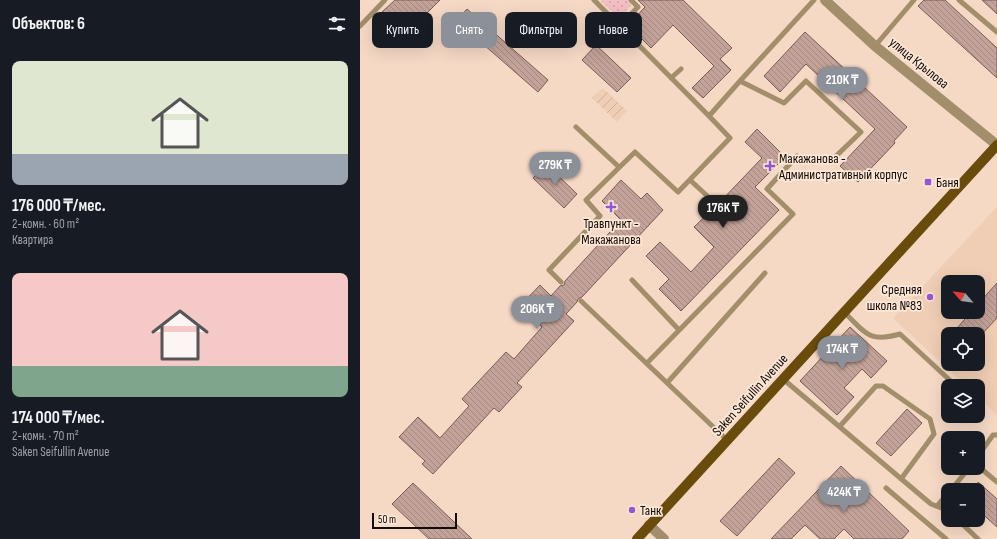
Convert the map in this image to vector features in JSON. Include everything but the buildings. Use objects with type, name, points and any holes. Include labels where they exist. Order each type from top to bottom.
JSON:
[{"type":"main road","name":"Saken Seifullin Avenue","points":[[637,539],[997,145]]},
{"type":"street","name":"улица Крылова","points":[[825,0],[875,46],[997,145]]},
{"type":"street","points":[[649,526],[664,539]]},
{"type":"lane","points":[[360,26],[385,0]]},
{"type":"lane","points":[[595,0],[606,12]]},
{"type":"lane","points":[[631,0],[638,7],[633,12]]},
{"type":"lane","points":[[709,116],[814,0]]},
{"type":"lane","points":[[875,46],[914,0]]},
{"type":"lane","points":[[959,0],[996,29]]},
{"type":"lane","points":[[561,282],[549,270],[600,216],[586,200],[635,152],[678,192],[730,138],[641,48]]},
{"type":"lane","points":[[671,78],[681,69]]},
{"type":"lane","points":[[740,81],[784,103],[806,81],[861,132],[833,160]]},
{"type":"lane","points":[[576,127],[619,167]]},
{"type":"lane","points":[[647,363],[793,214],[767,189],[797,156]]},
{"type":"lane","points":[[690,180],[730,217]]},
{"type":"lane","points":[[667,383],[765,273]]},
{"type":"lane","points":[[632,280],[679,330]]},
{"type":"lane","points":[[581,301],[727,440]]},
{"type":"lane","points":[[844,312],[870,337],[885,338],[900,334],[948,379]]},
{"type":"lane","points":[[783,379],[931,504],[941,508]]},
{"type":"lane","points":[[840,426],[876,386],[883,386],[890,390],[930,419],[934,434],[901,478]]},
{"type":"lane","points":[[985,446],[993,435],[997,435]]},
{"type":"lane","points":[[985,472],[997,482]]},
{"type":"lane","points":[[957,483],[963,475]]},
{"type":"lane","points":[[886,488],[946,539]]},
{"type":"lane","points":[[938,506],[941,502]]},
{"type":"lane","points":[[965,527],[978,539]]},
{"type":"shaded area","points":[[627,0],[632,4],[625,12],[613,12],[601,1]]},
{"type":"shaded area","points":[[603,88],[627,111],[617,122],[592,98]]},
{"type":"shaded area","name":"Средняя школа №83","points":[[997,207],[997,415],[985,404],[985,379],[958,379],[950,371],[985,371],[985,327],[941,327],[941,363],[893,318]]},
{"type":"place","name":"Макажанова - Административный корпус","points":[[770,166]]},
{"type":"place","name":"Баня","points":[[928,182]]},
{"type":"place","name":"Травпункт - Макажанова","points":[[611,207]]},
{"type":"place","name":"Средняя школа №83","points":[[930,297]]},
{"type":"place","name":"Танк","points":[[632,510]]}]
